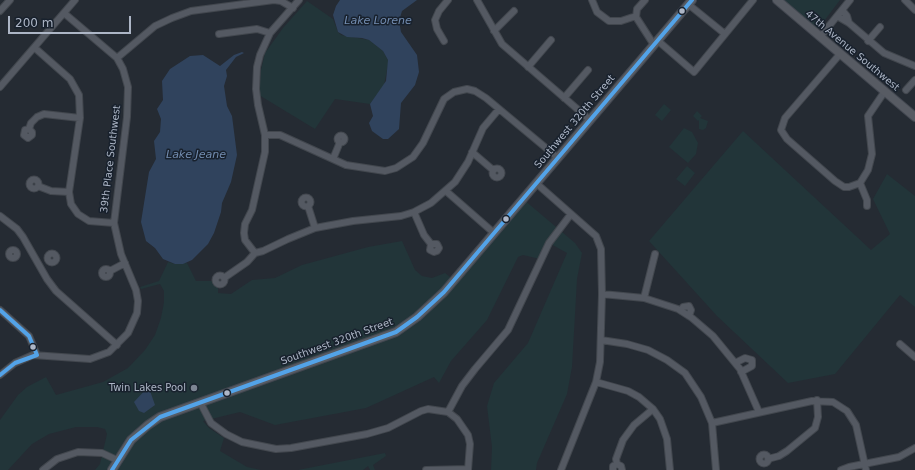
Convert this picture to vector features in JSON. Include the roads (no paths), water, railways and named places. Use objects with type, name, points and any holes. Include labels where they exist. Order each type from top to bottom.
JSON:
[{"type":"main road","name":"47th Avenue Southwest","points":[[776,0],[915,117]]},
{"type":"main road","name":"Southwest 320th Street","points":[[112,470],[131,440],[148,425],[166,414],[396,332],[434,303],[690,2]]},
{"type":"street","points":[[0,12],[10,0]]},
{"type":"street","points":[[0,87],[75,0]]},
{"type":"street","points":[[64,13],[117,58],[155,26],[172,18],[204,9],[274,0],[281,1],[293,8]]},
{"type":"street","points":[[255,253],[245,240],[244,233],[266,152],[265,135],[258,105],[255,77],[260,55],[270,33],[299,0]]},
{"type":"street","points":[[444,42],[437,29],[435,20],[439,11],[448,0]]},
{"type":"street","points":[[477,0],[502,44],[590,120]]},
{"type":"street","points":[[592,0],[597,12],[609,21],[621,22],[636,16]]},
{"type":"street","points":[[636,16],[638,7],[645,0]]},
{"type":"street","points":[[636,16],[656,42],[694,72],[753,0]]},
{"type":"street","points":[[820,37],[850,0]]},
{"type":"street","points":[[905,0],[915,10]]},
{"type":"street","points":[[690,2],[725,34]]},
{"type":"street","points":[[842,10],[847,16],[849,23]]},
{"type":"street","points":[[494,31],[514,11]]},
{"type":"street","points":[[837,16],[849,23],[868,41],[884,53],[915,66]]},
{"type":"street","points":[[868,41],[880,27]]},
{"type":"street","points":[[219,34],[257,29],[270,33]]},
{"type":"street","points":[[528,67],[551,40]]},
{"type":"street","points":[[35,48],[68,77],[75,86],[81,101],[80,118],[69,192],[73,208],[84,219],[95,223],[114,222]]},
{"type":"street","points":[[840,54],[785,118],[781,130],[787,139],[838,184],[849,187],[862,180]]},
{"type":"street","name":"39th Place Southwest","points":[[117,58],[123,69],[128,87],[128,102],[114,222],[125,263],[136,290],[138,301],[134,324],[117,345]]},
{"type":"street","points":[[564,98],[588,70]]},
{"type":"street","points":[[906,90],[915,80]]},
{"type":"street","points":[[265,135],[280,135],[333,159],[359,168],[385,171],[396,168],[413,157],[419,149],[441,102],[450,94],[464,89],[475,91],[558,158]]},
{"type":"street","points":[[867,206],[862,180],[872,154],[868,116],[885,91]]},
{"type":"street","points":[[224,278],[247,262],[255,253],[263,252],[288,239],[315,228],[414,212],[435,200],[455,182],[472,152],[483,128],[499,109]]},
{"type":"street","points":[[29,129],[31,123],[41,115],[80,118]]},
{"type":"street","points":[[333,159],[340,142]]},
{"type":"street","points":[[472,152],[493,170]]},
{"type":"street","points":[[536,183],[590,230],[600,242],[603,273],[600,362],[596,382],[561,470]]},
{"type":"street","points":[[38,186],[51,191],[69,192]]},
{"type":"street","points":[[446,191],[494,233]]},
{"type":"street","points":[[308,206],[315,228]]},
{"type":"street","points":[[414,212],[424,235],[431,244]]},
{"type":"street","points":[[448,412],[471,375],[508,330],[549,243],[571,214]]},
{"type":"street","points":[[0,216],[17,230],[56,291],[117,345],[109,352],[90,359],[37,355],[15,362],[0,375]]},
{"type":"street","points":[[16,252],[28,245]]},
{"type":"street","points":[[644,298],[655,254]]},
{"type":"street","points":[[38,265],[48,260]]},
{"type":"street","points":[[110,271],[125,263]]},
{"type":"street","points":[[602,294],[644,298],[681,311],[689,316],[713,336],[736,363],[759,412]]},
{"type":"street","points":[[0,310],[29,336],[37,355]]},
{"type":"street","points":[[601,340],[627,344],[648,350],[677,366],[694,384],[712,423],[716,470]]},
{"type":"street","points":[[900,344],[915,358]]},
{"type":"street","points":[[736,363],[745,358],[752,360],[752,366],[741,372]]},
{"type":"street","points":[[596,382],[628,391],[639,397],[653,409],[660,418],[667,439],[670,470]]},
{"type":"street","points":[[712,423],[817,400],[833,402],[843,408],[850,415],[859,434],[865,467]]},
{"type":"street","points":[[768,459],[779,456],[787,451],[815,428],[818,417],[817,400]]},
{"type":"street","points":[[200,402],[211,423],[226,434],[242,442],[276,449],[291,448],[367,434],[388,428],[421,410],[428,409],[448,412],[457,419],[468,435],[470,444],[468,470],[426,470]]},
{"type":"street","points":[[622,470],[621,466],[617,464],[616,459],[623,440],[634,425],[653,409]]},
{"type":"street","points":[[841,470],[865,467],[898,457],[915,448]]},
{"type":"street","points":[[43,470],[57,459],[78,452],[102,453],[118,460]]},
{"type":"street","points":[[613,470],[613,466],[617,464]]},
{"type":"water","name":"Lake Lorene","points":[[340,0],[417,0],[402,11],[399,21],[401,32],[417,55],[419,72],[415,85],[401,103],[399,129],[388,139],[383,139],[372,131],[369,123],[373,116],[370,104],[386,81],[388,60],[383,51],[369,40],[347,37],[338,32],[333,15]]},
{"type":"water","name":"Lake Jeane","points":[[242,52],[244,53],[236,57],[226,70],[227,76],[224,86],[227,106],[232,116],[237,155],[231,182],[222,203],[221,212],[214,233],[208,244],[192,260],[183,264],[175,264],[163,259],[155,248],[146,241],[141,222],[149,172],[156,159],[154,141],[160,132],[161,119],[157,109],[163,100],[162,81],[170,69],[190,56],[203,55],[220,66],[234,55]]},
{"type":"water","points":[[147,388],[149,388],[155,405],[144,413],[139,411],[134,402]]},
{"type":"place","name":"Twin Lakes Pool","points":[[194,388]]}]
